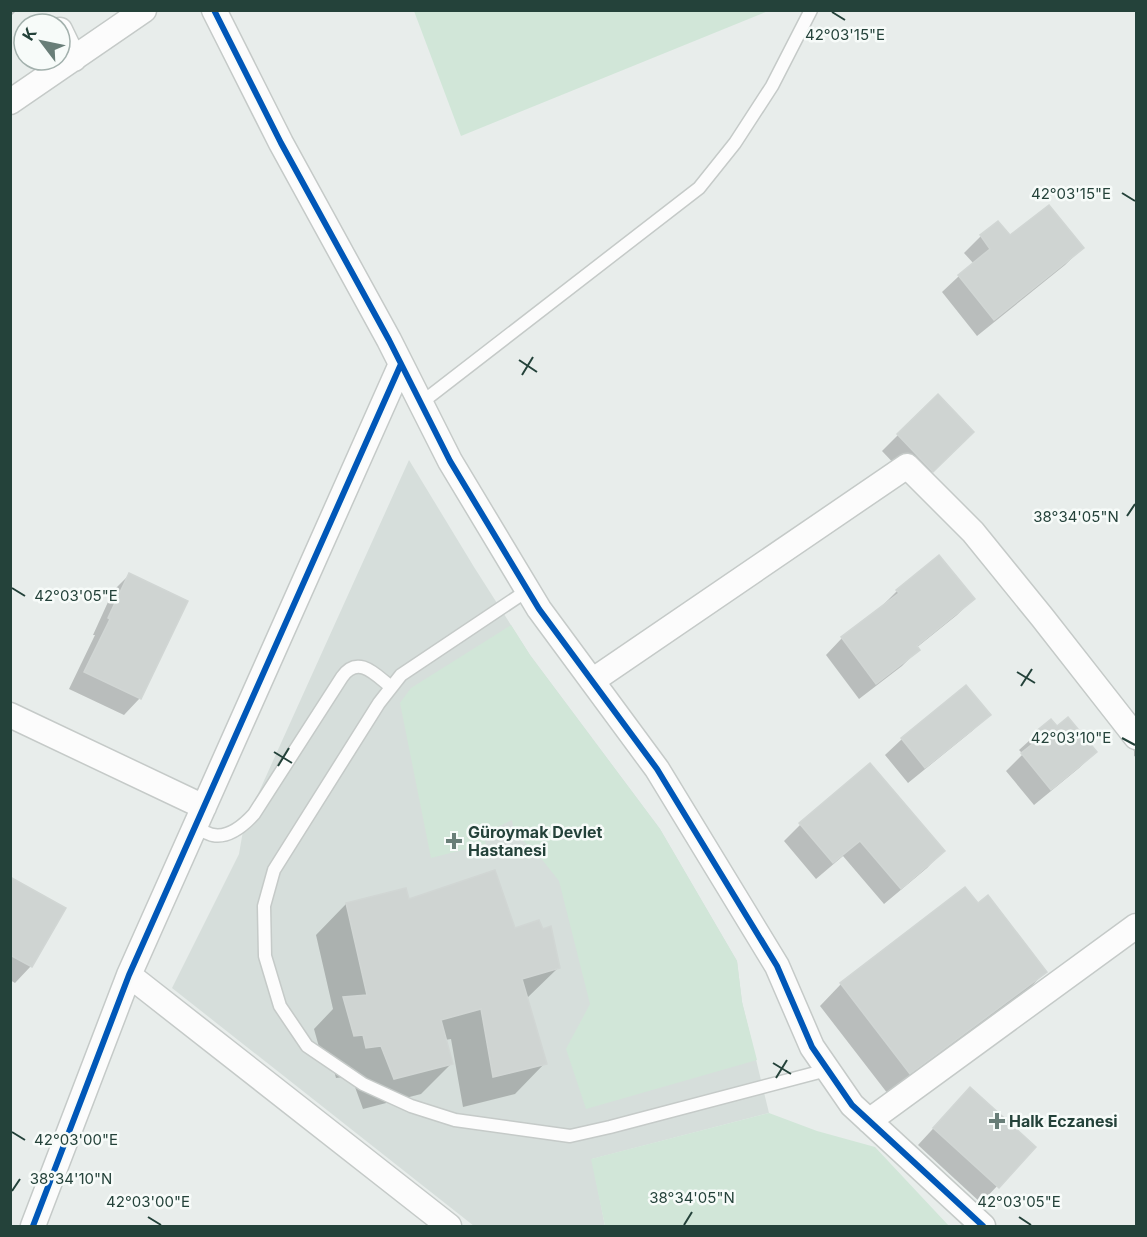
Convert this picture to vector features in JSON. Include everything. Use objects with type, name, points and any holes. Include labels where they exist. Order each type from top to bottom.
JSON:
[{"type":"street","points":[[10,102],[144,10]]},
{"type":"street","points":[[214,10],[281,143],[401,364],[450,461],[539,609],[657,769],[777,966],[812,1047],[852,1106],[983,1227]]},
{"type":"street","points":[[72,55],[74,59]]},
{"type":"street","points":[[33,1227],[129,975],[401,364]]},
{"type":"street","points":[[592,681],[907,466],[973,532],[1137,737]]},
{"type":"street","points":[[10,715],[200,817]]},
{"type":"street","points":[[869,1121],[1137,926]]},
{"type":"street","points":[[129,975],[449,1227]]},
{"type":"lane","points":[[421,403],[699,188],[735,143],[772,86],[811,10]]},
{"type":"lane","points":[[528,590],[401,675],[379,703],[274,870],[264,906],[265,956],[280,1006],[307,1046],[363,1084],[411,1106],[455,1120],[570,1136],[827,1070]]},
{"type":"lane","points":[[200,817],[213,835],[226,834],[246,823],[342,676],[350,668],[362,666],[367,668],[391,687]]},
{"type":"shaded area","name":"Güroymak Devlet Hastanesi","points":[[409,460],[530,655],[660,829],[737,961],[742,1002],[769,1113],[592,1159],[605,1226],[474,1226],[172,988],[239,854],[244,825]]},
{"type":"green space","points":[[414,10],[768,11],[461,136]]},
{"type":"green space","points":[[511,625],[530,655],[660,829],[737,961],[742,1002],[757,1060],[586,1109],[566,1049],[590,1004],[559,881],[540,857],[514,832],[512,820],[483,834],[486,844],[431,858],[400,703],[411,688]]},
{"type":"green space","points":[[769,1113],[817,1131],[875,1147],[949,1226],[605,1226],[591,1159]]},
{"type":"building","points":[[1049,205],[1084,248],[994,320],[958,275],[990,249],[980,235],[998,221],[1010,235]]},
{"type":"building","points":[[938,394],[974,432],[933,472],[897,434]]},
{"type":"building","points":[[939,555],[975,599],[917,646],[920,650],[876,684],[841,637],[899,593],[896,590]]},
{"type":"building","points":[[129,573],[188,601],[141,699],[84,672]]},
{"type":"building","points":[[966,685],[991,715],[925,768],[901,738]]},
{"type":"building","points":[[1068,717],[1097,752],[1051,790],[1021,753],[1040,738],[1035,732],[1051,719],[1057,726]]},
{"type":"building","points":[[870,763],[945,851],[901,889],[860,841],[833,863],[799,823]]},
{"type":"building","points":[[495,870],[515,928],[539,920],[543,929],[551,926],[560,968],[522,979],[547,1064],[493,1077],[481,1009],[441,1020],[453,1064],[394,1079],[381,1046],[366,1048],[363,1035],[354,1036],[343,997],[367,995],[346,903],[406,888],[409,899]]},
{"type":"building","points":[[10,877],[66,908],[32,967],[10,955]]},
{"type":"building","points":[[965,887],[978,903],[988,895],[1047,972],[910,1074],[840,983]]},
{"type":"building","points":[[970,1087],[1036,1147],[999,1188],[933,1128]]},
{"type":"cycle path","points":[[214,10],[281,143],[389,340],[450,461],[539,609],[657,769],[777,966],[812,1047],[852,1105],[983,1226]]},
{"type":"cycle path","points":[[33,1226],[129,975],[401,364]]},
{"type":"place","name":"Güroymak Devlet Hastanesi","points":[[454,841]]},
{"type":"place","name":"Halk Eczanesi","points":[[997,1121]]}]
